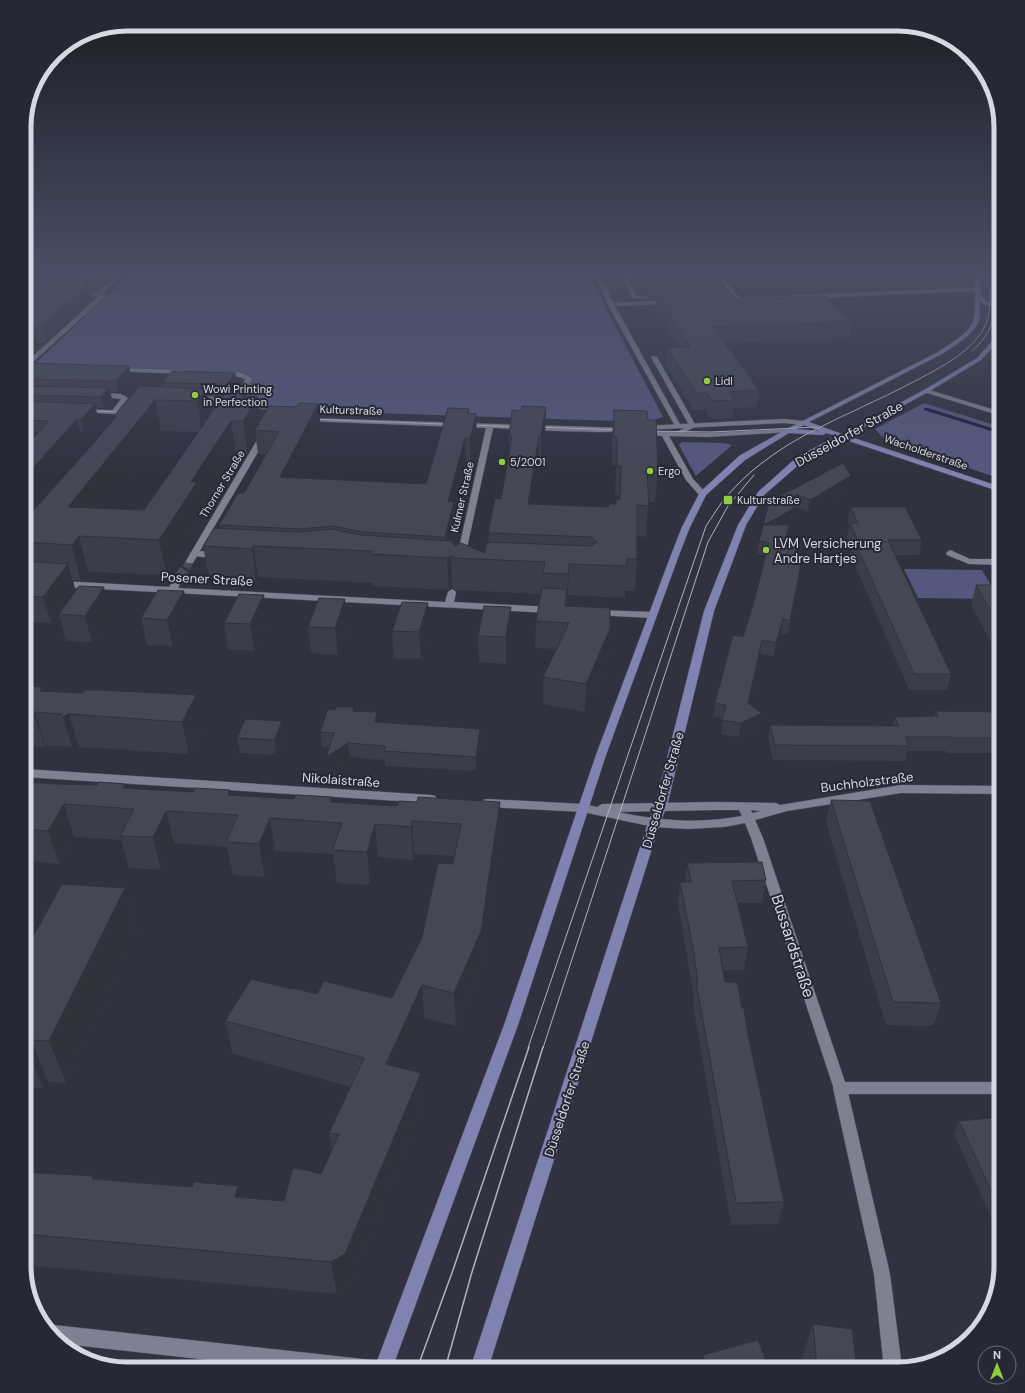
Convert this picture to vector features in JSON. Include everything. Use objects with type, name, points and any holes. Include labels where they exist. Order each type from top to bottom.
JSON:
[{"type":"main road","points":[[386,1362],[511,1025],[583,808],[652,615],[686,527],[703,494],[742,458],[787,431],[915,367],[960,339]]},
{"type":"main road","name":"Düsseldorfer Straße","points":[[481,1362],[654,823],[661,806],[709,611],[742,525],[761,494],[795,463],[979,360],[994,343]]},
{"type":"main road","name":"Wacholderstraße","points":[[804,423],[994,488]]},
{"type":"main road","name":"Wacholderstraße","points":[[787,431],[843,436]]},
{"type":"street","points":[[31,362],[57,339]]},
{"type":"street","points":[[630,339],[678,426],[665,435],[690,480],[703,494]]},
{"type":"street","points":[[36,346],[49,346]]},
{"type":"street","points":[[654,357],[693,426],[676,435]]},
{"type":"street","points":[[106,370],[193,373]]},
{"type":"street","points":[[228,412],[249,380],[247,377],[240,375],[218,376],[234,380]]},
{"type":"street","points":[[170,378],[186,378]]},
{"type":"street","points":[[926,390],[994,412]]},
{"type":"street","points":[[91,395],[121,396],[125,398],[114,412]]},
{"type":"street","points":[[184,398],[224,399]]},
{"type":"street","points":[[77,411],[114,412],[127,415]]},
{"type":"street","name":"Kulturstraße","points":[[298,419],[605,430],[665,435],[708,435],[787,431]]},
{"type":"street","name":"Kulturstraße","points":[[605,430],[784,421],[804,423]]},
{"type":"street","name":"Thorner Straße","points":[[224,556],[192,558],[270,425]]},
{"type":"street","name":"Kulmer Straße","points":[[458,568],[490,426]]},
{"type":"street","points":[[950,553],[969,561],[994,562]]},
{"type":"street","points":[[172,590],[179,578]]},
{"type":"street","name":"Posener Straße","points":[[55,583],[558,611]]},
{"type":"street","points":[[449,606],[452,592]]},
{"type":"street","points":[[590,612],[652,615]]},
{"type":"street","name":"Nikolaistraße","points":[[31,773],[441,800]]},
{"type":"street","name":"Buchholzstraße","points":[[654,823],[688,825],[724,823],[749,818],[786,807],[901,789],[994,790]]},
{"type":"street","points":[[472,802],[583,808],[654,823]]},
{"type":"street","name":"Buchholzstraße","points":[[583,808],[661,806],[786,807]]},
{"type":"street","name":"Bussardstraße","points":[[743,806],[757,838],[840,1088],[882,1274],[892,1362]]},
{"type":"street","points":[[840,1088],[994,1088]]},
{"type":"street","points":[[61,1335],[308,1362]]},
{"type":"shaded area","points":[[61,339],[622,339],[663,417],[647,422],[226,408],[244,382],[243,379],[230,375],[31,367]]},
{"type":"shaded area","points":[[924,403],[994,425],[994,477],[885,440],[875,429]]},
{"type":"shaded area","points":[[682,442],[724,443],[732,445],[696,476],[679,445]]},
{"type":"shaded area","points":[[904,569],[982,570],[994,590],[994,599],[918,598]]},
{"type":"building","points":[[685,339],[722,339],[759,390],[729,392],[735,400],[712,401],[707,393],[696,393],[668,348],[690,347]]},
{"type":"building","points":[[31,363],[129,366],[116,381],[31,379]]},
{"type":"building","points":[[172,371],[235,373],[225,387],[221,384],[162,383]]},
{"type":"building","points":[[31,386],[109,388],[101,397],[31,395]]},
{"type":"building","points":[[140,386],[206,389],[197,401],[155,400],[68,507],[144,510],[226,392],[246,393],[243,397],[258,397],[243,421],[231,421],[191,482],[197,482],[159,540],[79,536],[72,545],[31,542],[31,513],[116,417],[113,417]]},
{"type":"building","points":[[31,401],[95,404],[81,420],[77,419],[31,470],[31,440],[49,421],[31,420]]},
{"type":"building","points":[[299,403],[318,404],[280,477],[426,484],[448,408],[469,409],[468,413],[476,414],[470,439],[465,438],[448,502],[454,502],[445,537],[362,532],[333,526],[299,529],[219,525],[238,493],[244,493],[279,432],[255,430],[269,406],[296,407]]},
{"type":"building","points":[[522,406],[546,407],[541,436],[539,436],[528,504],[609,507],[609,504],[616,504],[616,499],[620,499],[621,466],[617,466],[617,437],[614,437],[614,410],[647,411],[648,420],[656,420],[658,472],[647,472],[649,506],[637,505],[637,559],[627,559],[627,566],[569,564],[568,574],[543,573],[545,562],[455,558],[451,556],[447,558],[371,554],[372,551],[253,546],[252,549],[203,546],[214,528],[298,532],[332,529],[361,535],[451,541],[455,546],[461,543],[485,553],[487,542],[591,546],[597,542],[592,537],[488,533],[495,498],[501,499],[512,436],[509,435],[512,410],[521,411]]},
{"type":"building","points":[[843,463],[851,476],[810,500],[796,494],[793,509],[764,525],[789,525],[785,544],[797,546],[793,563],[801,564],[790,621],[783,619],[776,643],[762,640],[748,703],[762,713],[741,723],[722,720],[726,705],[715,703],[733,635],[743,637],[753,605],[769,543],[759,541],[771,495],[780,496]]},
{"type":"building","points":[[850,507],[905,507],[922,540],[888,540],[951,674],[914,674],[858,549],[862,550],[850,523],[858,523]]},
{"type":"building","points":[[31,561],[68,564],[43,597],[31,596]]},
{"type":"building","points":[[976,585],[994,585],[994,617]]},
{"type":"building","points":[[79,586],[104,587],[85,616],[59,614]]},
{"type":"building","points":[[542,588],[567,589],[565,606],[610,608],[610,629],[586,684],[543,677],[569,623],[536,621]]},
{"type":"building","points":[[158,590],[184,591],[167,620],[141,618]]},
{"type":"building","points":[[239,594],[264,595],[250,624],[224,623]]},
{"type":"building","points":[[319,598],[345,599],[335,628],[308,627]]},
{"type":"building","points":[[402,602],[428,603],[419,632],[392,631]]},
{"type":"building","points":[[484,606],[511,607],[506,637],[478,636]]},
{"type":"building","points":[[31,686],[42,687],[40,691],[83,693],[85,690],[99,690],[196,695],[182,722],[69,714],[63,717],[61,714],[35,712],[34,714],[31,714]]},
{"type":"building","points":[[336,707],[354,707],[353,711],[377,712],[375,722],[480,729],[476,757],[384,751],[385,746],[348,743],[326,757],[334,733],[320,732],[328,709],[335,710]]},
{"type":"building","points":[[936,711],[994,712],[994,738],[905,737],[909,746],[775,745],[770,725],[899,726],[895,717],[938,716]]},
{"type":"building","points":[[245,719],[282,721],[274,740],[237,738]]},
{"type":"building","points":[[31,782],[97,785],[99,782],[125,784],[123,788],[193,792],[194,788],[230,790],[228,795],[294,799],[296,795],[332,797],[330,802],[397,806],[399,801],[417,802],[418,797],[500,802],[481,931],[454,993],[422,985],[386,1064],[421,1073],[345,1254],[331,1262],[31,1235],[31,1172],[93,1176],[92,1179],[192,1187],[194,1182],[238,1186],[235,1197],[284,1201],[293,1168],[321,1174],[339,1134],[329,1133],[364,1058],[225,1021],[251,979],[317,994],[324,981],[392,998],[422,937],[438,863],[453,864],[461,824],[412,821],[411,827],[375,824],[367,852],[332,850],[342,823],[270,818],[259,844],[226,842],[238,815],[166,811],[153,837],[120,836],[134,809],[64,804],[48,831],[31,830]]},
{"type":"building","points":[[831,800],[870,801],[941,1003],[893,1002]]},
{"type":"building","points":[[762,862],[766,880],[732,881],[748,947],[719,948],[725,982],[737,982],[742,1008],[744,1008],[748,1035],[784,1202],[736,1203],[696,982],[698,982],[693,948],[680,882],[691,882],[687,863]]},
{"type":"building","points":[[62,884],[125,888],[49,1041],[31,1040],[31,940]]},
{"type":"building","points":[[994,1118],[994,1197],[959,1121]]},
{"type":"building","points":[[813,1324],[852,1329],[856,1362],[816,1362]]},
{"type":"building","points":[[758,1340],[766,1362],[705,1362],[703,1355]]},
{"type":"waterway","points":[[926,409],[994,431]]},
{"type":"tunnel","points":[[186,568],[190,561]]},
{"type":"tunnel","points":[[179,578],[186,567]]},
{"type":"tram line","points":[[528,1048],[706,526],[721,503],[735,487],[753,470],[773,455],[794,441],[945,365],[961,354],[976,339]]},
{"type":"tram line","points":[[972,351],[983,339]]},
{"type":"tram line","points":[[86,411],[128,412]]},
{"type":"tram line","points":[[310,419],[521,427]]},
{"type":"tram line","points":[[535,427],[623,430]]},
{"type":"tram line","points":[[645,431],[711,432],[817,427]]},
{"type":"tram line","points":[[543,1048],[708,542],[728,506],[754,475]]},
{"type":"tram line","points":[[420,1362],[453,1270],[529,1047]]},
{"type":"tram line","points":[[447,1362],[472,1272],[543,1047]]},
{"type":"place","name":"Lidl","points":[[707,381]]},
{"type":"place","name":"Wowi Printing in Perfection","points":[[195,395]]},
{"type":"place","name":"5/2001","points":[[502,462]]},
{"type":"place","name":"Ergo","points":[[650,471]]},
{"type":"place","name":"Kulturstraße","points":[[728,500]]},
{"type":"place","name":"LVM Versicherung Andre Hartjes","points":[[766,550]]}]
